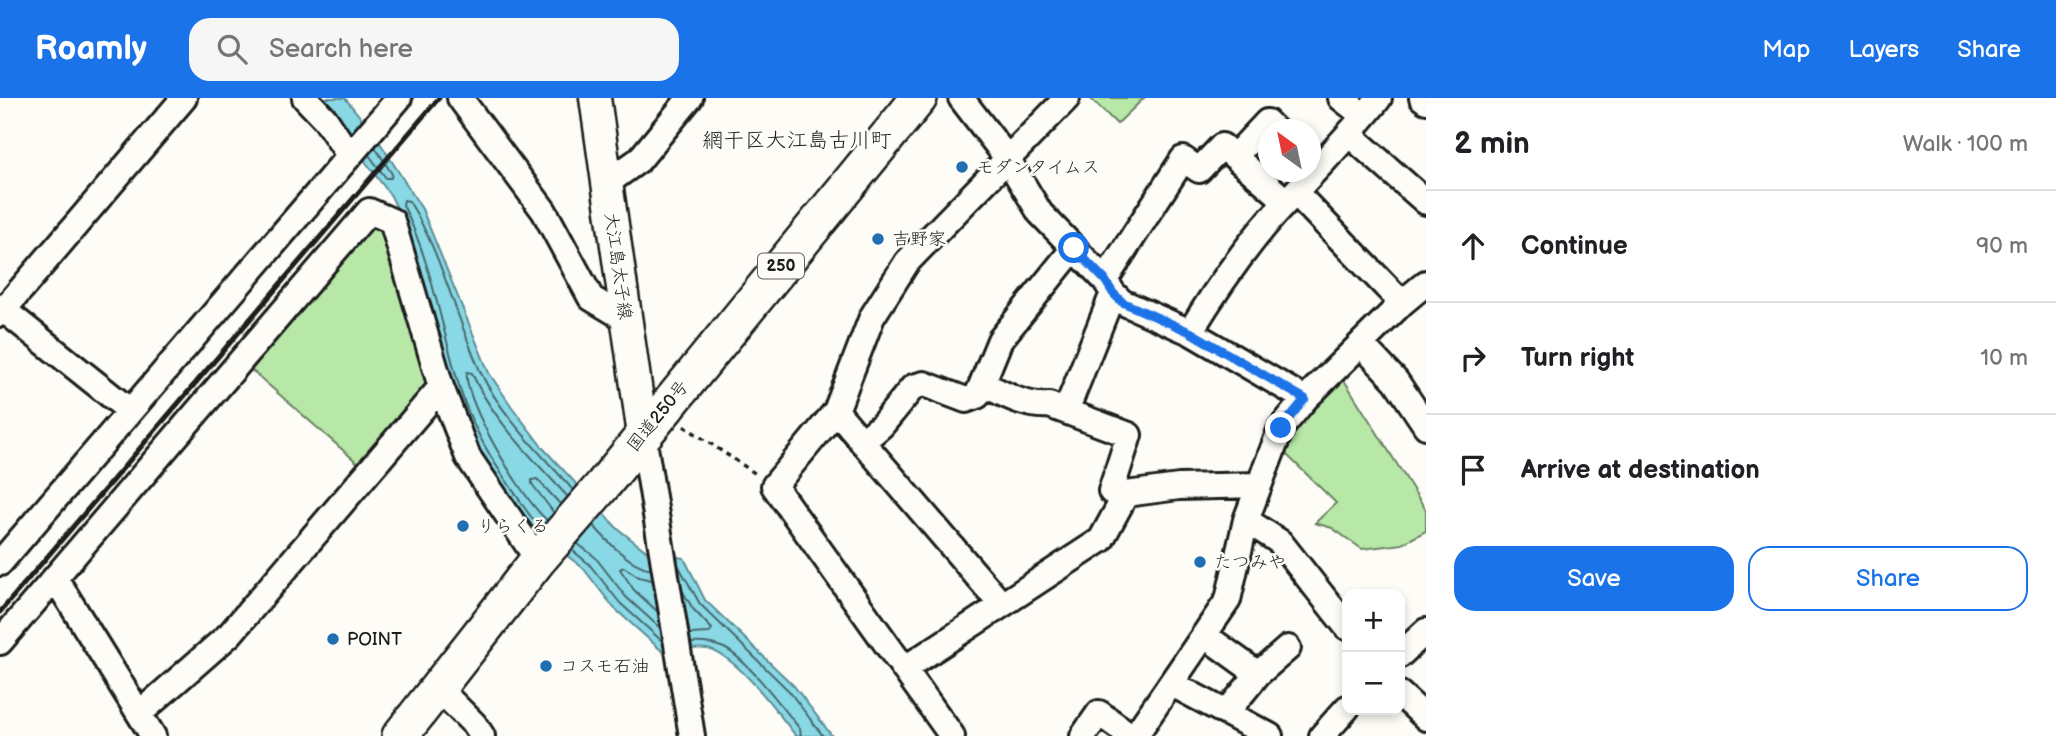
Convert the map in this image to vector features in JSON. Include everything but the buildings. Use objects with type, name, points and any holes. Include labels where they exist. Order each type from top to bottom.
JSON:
[{"type":"highway","name":"国道250号","points":[[400,736],[538,560],[603,485],[919,98]]},
{"type":"main road","name":"大江島太子線","points":[[595,98],[625,319],[652,423]]},
{"type":"street","points":[[130,411],[1,310],[184,98]]},
{"type":"street","points":[[305,98],[325,119],[349,155]]},
{"type":"street","points":[[0,563],[399,98]]},
{"type":"street","points":[[460,98],[544,211],[591,298],[625,319]]},
{"type":"street","points":[[607,183],[639,160],[690,98]]},
{"type":"street","points":[[961,98],[1007,158],[1040,213],[1122,302],[1190,332],[1305,399]]},
{"type":"street","points":[[952,736],[774,486],[836,411],[872,317],[907,262],[1068,98]]},
{"type":"street","points":[[1341,98],[1364,116],[1426,202]]},
{"type":"street","points":[[1422,98],[1426,101]]},
{"type":"street","points":[[1321,157],[1364,116]]},
{"type":"street","points":[[1235,156],[1258,132]]},
{"type":"street","points":[[1066,411],[1109,287],[1183,159],[1199,170],[1223,146],[1291,197],[1402,303]]},
{"type":"street","points":[[1190,332],[1220,283],[1301,182]]},
{"type":"street","points":[[0,642],[369,211],[393,221],[441,387],[468,457],[538,560]]},
{"type":"street","points":[[862,442],[882,425],[913,387],[924,384],[966,400],[977,396],[1000,340],[1074,248]]},
{"type":"street","points":[[1083,736],[1099,713],[1133,736],[1172,684],[1228,600],[1246,520],[1281,428],[1305,399],[1402,303],[1426,283]]},
{"type":"street","points":[[1362,344],[1396,381],[1426,426]]},
{"type":"street","points":[[982,384],[1015,400],[1049,405],[1129,435],[1111,491],[1126,494],[1179,487],[1258,485]]},
{"type":"street","points":[[140,713],[230,634],[441,387]]},
{"type":"street","points":[[836,411],[1001,604]]},
{"type":"street","points":[[652,423],[663,550],[692,736]]},
{"type":"street","points":[[904,669],[1101,540],[1126,494]]},
{"type":"street","points":[[1246,520],[1280,542],[1342,621]]},
{"type":"street","points":[[55,578],[153,736]]},
{"type":"street","points":[[1403,652],[1426,631]]},
{"type":"street","points":[[1204,635],[1258,674]]},
{"type":"street","points":[[1226,713],[1258,674],[1288,648]]},
{"type":"street","points":[[1172,684],[1270,736]]},
{"type":"street","points":[[438,688],[474,724],[482,736]]},
{"type":"street","points":[[1405,699],[1426,718]]},
{"type":"street","points":[[1322,736],[1342,714]]},
{"type":"path","points":[[652,423],[774,486]]},
{"type":"green space","points":[[1090,98],[1144,98],[1117,124]]},
{"type":"green space","points":[[369,224],[382,229],[428,375],[421,396],[360,465],[248,367]]},
{"type":"green space","points":[[1342,377],[1426,510],[1426,531],[1402,544],[1362,549],[1332,528],[1315,523],[1336,503],[1286,454],[1300,420]]},
{"type":"water","points":[[318,98],[345,98],[377,138],[422,209],[489,373],[543,448],[618,529],[649,553],[684,558],[705,600],[794,686],[832,736],[796,736],[756,686],[731,661],[718,653],[707,649],[663,652],[614,608],[583,568],[531,528],[489,469],[468,430],[454,393],[411,237],[391,196]]},
{"type":"railway","points":[[0,612],[439,98]]},
{"type":"place","name":"モダンタイムス","points":[[962,167]]},
{"type":"place","name":"吉野家","points":[[878,239]]},
{"type":"place","name":"りらくる","points":[[463,526]]},
{"type":"place","name":"たつみや","points":[[1200,562]]},
{"type":"place","name":"POINT","points":[[333,639]]},
{"type":"place","name":"コスモ石油","points":[[546,666]]},
{"type":"district","name":"網干区大江島古川町","points":[[797,140]]},
{"type":"route","points":[[1074,248],[1122,302],[1190,332],[1305,399],[1281,428]]}]
